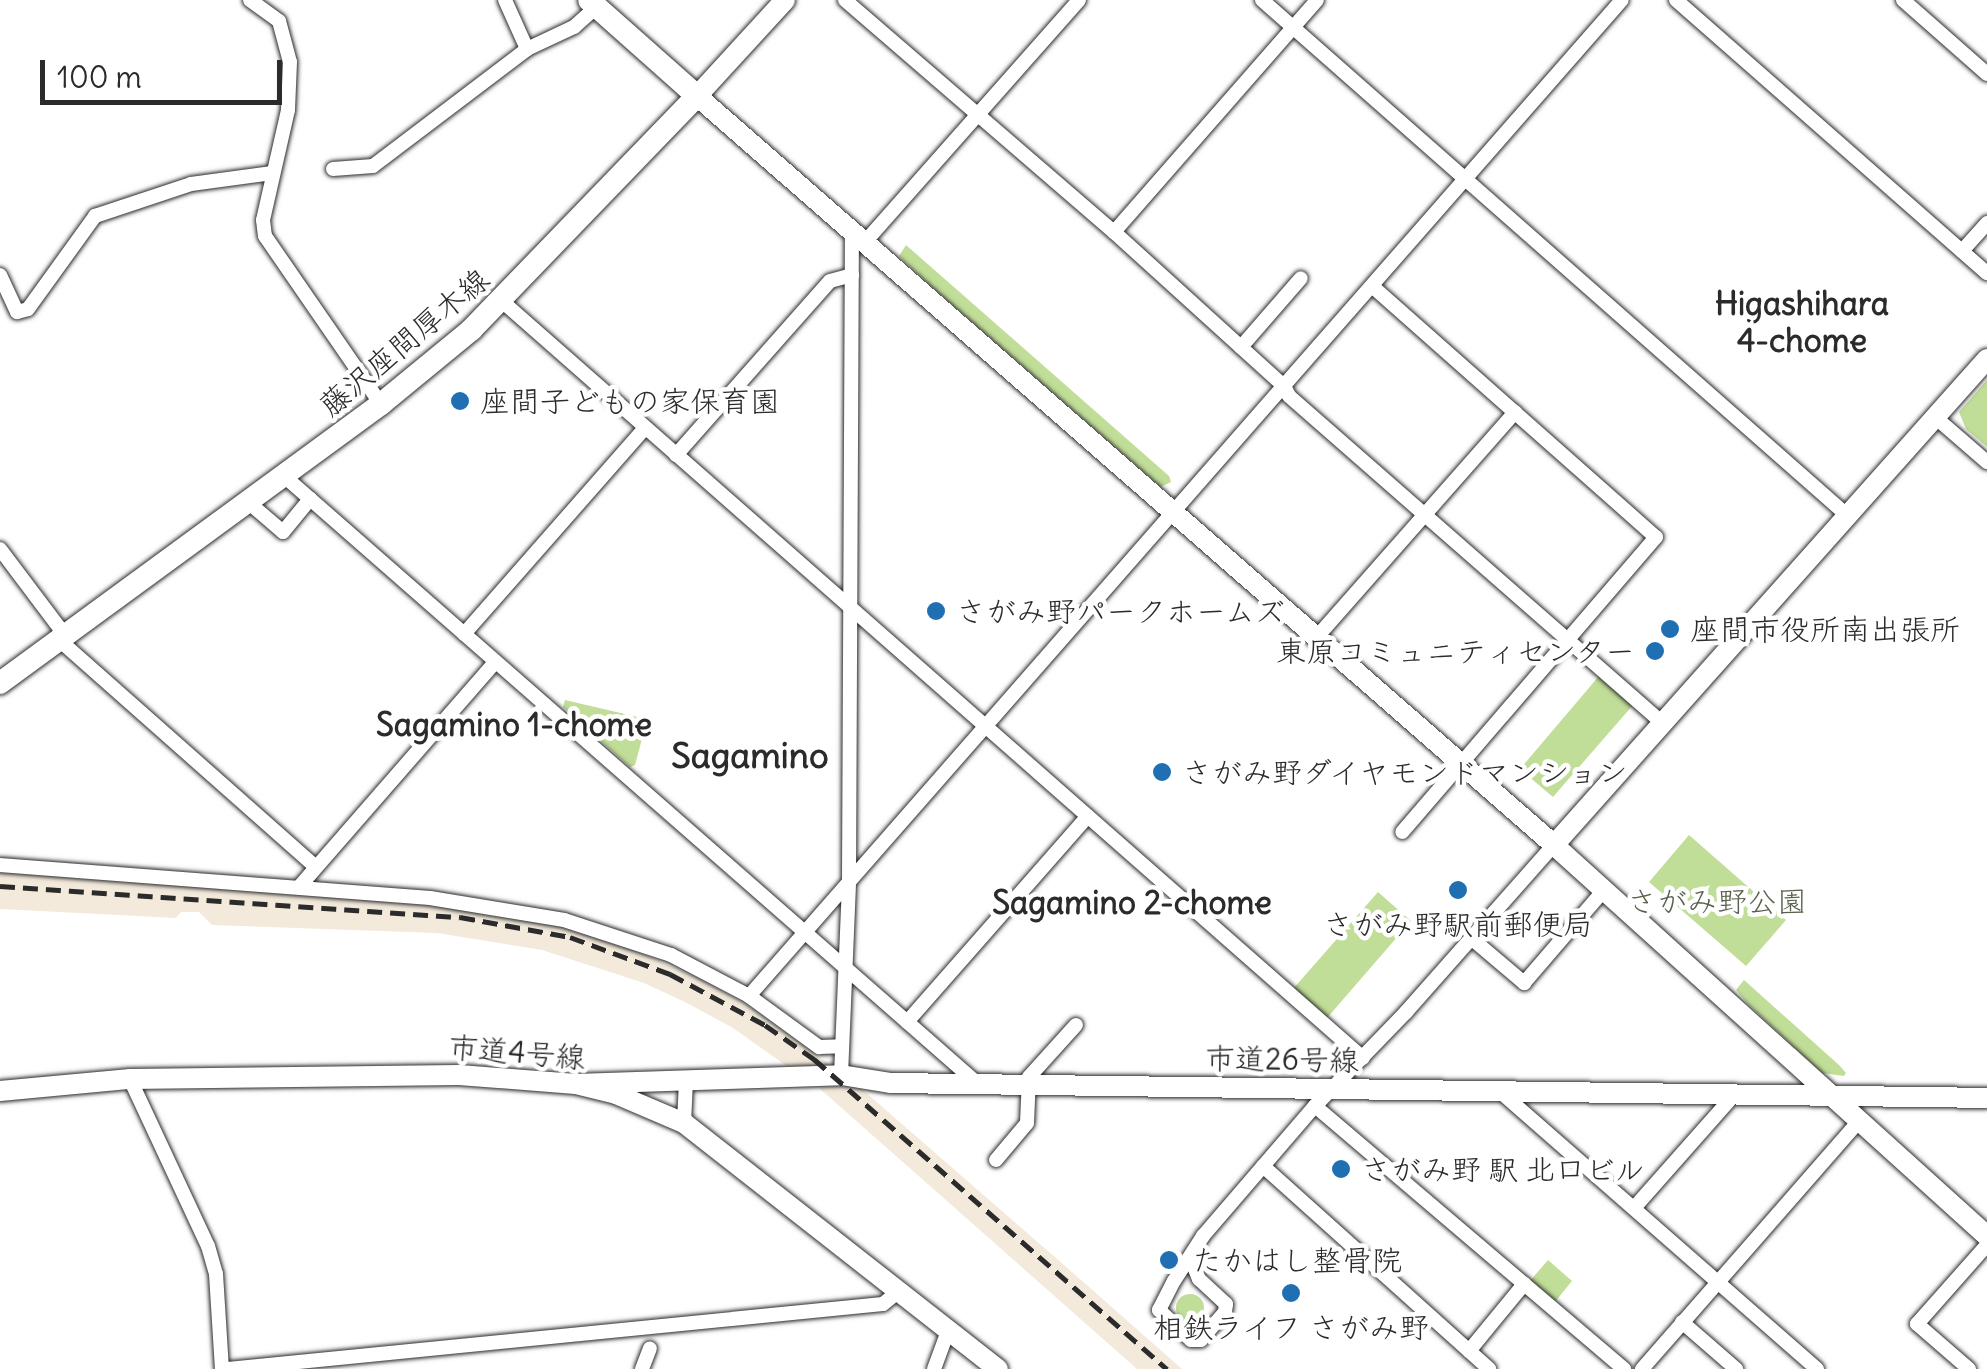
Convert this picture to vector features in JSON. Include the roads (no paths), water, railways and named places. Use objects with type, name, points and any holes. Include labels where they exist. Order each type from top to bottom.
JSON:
[{"type":"main road","points":[[592,3],[697,96]]},
{"type":"main road","name":"藤沢座間厚木線","points":[[0,683],[381,404],[502,302],[697,96]]},
{"type":"street","points":[[250,0],[280,21],[290,48],[288,110],[263,220],[265,236],[381,404]]},
{"type":"street","points":[[505,0],[526,49]]},
{"type":"street","points":[[785,0],[697,96],[1554,845],[1987,1236]]},
{"type":"street","points":[[845,0],[1114,232],[1284,386],[1288,396],[1662,723]]},
{"type":"street","points":[[841,1075],[848,881],[852,275],[859,236],[978,115],[1078,0]]},
{"type":"street","points":[[1262,0],[1848,516]]},
{"type":"street","points":[[1114,232],[1318,0]]},
{"type":"street","points":[[750,996],[984,724],[1622,0]]},
{"type":"street","points":[[1676,0],[1987,274]]},
{"type":"street","points":[[1903,0],[1987,74]]},
{"type":"street","points":[[333,168],[373,166],[526,49],[574,27],[592,3]]},
{"type":"street","points":[[0,275],[6,306],[17,312],[28,310],[95,216],[191,184],[272,174]]},
{"type":"street","points":[[1962,252],[1987,223]]},
{"type":"street","points":[[676,455],[830,281],[852,275]]},
{"type":"street","points":[[1241,347],[1302,278]]},
{"type":"street","points":[[1372,286],[1656,537],[1402,832]]},
{"type":"street","points":[[502,302],[1363,1058]]},
{"type":"street","points":[[1190,1257],[1199,1279],[1226,1304],[1225,1312],[1200,1340],[1190,1340],[1159,1310],[1190,1257],[1263,1166],[1987,360]]},
{"type":"street","points":[[1316,638],[1515,412]]},
{"type":"street","points":[[1936,417],[1987,462]]},
{"type":"street","points":[[464,634],[645,428]]},
{"type":"street","points":[[284,476],[978,1084]]},
{"type":"street","points":[[248,502],[283,532],[310,499]]},
{"type":"street","points":[[0,549],[61,636],[316,866]]},
{"type":"street","points":[[299,887],[495,662]]},
{"type":"street","points":[[907,1022],[1088,816]]},
{"type":"street","points":[[0,865],[473,902],[564,920],[671,956],[750,996],[819,1047],[842,1046]]},
{"type":"street","points":[[1471,938],[1524,983],[1604,890]]},
{"type":"street","points":[[996,1160],[1028,1123],[1029,1077],[1076,1026]]},
{"type":"street","name":"市道4号線","points":[[0,1091],[130,1080],[458,1075],[576,1084],[616,1094],[684,1123],[998,1369]]},
{"type":"street","name":"市道26号線","points":[[576,1084],[841,1075],[891,1083],[1984,1100]]},
{"type":"street","points":[[130,1080],[208,1246],[216,1274],[225,1369],[883,1304],[899,1292]]},
{"type":"street","points":[[684,1123],[686,1080]]},
{"type":"street","points":[[1504,1094],[1817,1369]]},
{"type":"street","points":[[1634,1208],[1734,1096]]},
{"type":"street","points":[[1314,1106],[1624,1369]]},
{"type":"street","points":[[1648,1367],[1717,1281],[1860,1120]]},
{"type":"street","points":[[1263,1166],[1489,1369]]},
{"type":"street","points":[[1970,1369],[1918,1324],[1987,1244]]},
{"type":"street","points":[[1469,1351],[1524,1284]]},
{"type":"street","points":[[1682,1322],[1736,1369]]},
{"type":"street","points":[[934,1369],[948,1331]]},
{"type":"street","points":[[642,1369],[650,1348]]},
{"type":"railway","points":[[0,886],[460,917],[570,937],[670,974],[765,1025],[814,1059],[1167,1369]]},
{"type":"place","name":"座間子どもの家保育園","points":[[460,401]]},
{"type":"place","name":"さがみ野パークホームズ","points":[[936,611]]},
{"type":"place","name":"座間市役所南出張所","points":[[1670,629]]},
{"type":"place","name":"東原コミュニティセンター","points":[[1655,651]]},
{"type":"place","name":"さがみ野ダイヤモンドマンション","points":[[1162,772]]},
{"type":"place","name":"さがみ野駅前郵便局","points":[[1458,890]]},
{"type":"place","name":"さがみ野 駅 北口ビル","points":[[1341,1169]]},
{"type":"place","name":"たかはし整骨院","points":[[1169,1260]]},
{"type":"place","name":"相鉄ライフ さがみ野","points":[[1291,1293]]},
{"type":"district","name":"Higashihara 4-chome","points":[[1802,324]]},
{"type":"district","name":"Sagamino 1-chome","points":[[514,725]]},
{"type":"district","name":"Sagamino","points":[[750,755]]},
{"type":"district","name":"Sagamino 2-chome","points":[[1132,903]]},
{"type":"park label","name":"さがみ野公園","points":[[1717,901]]}]
